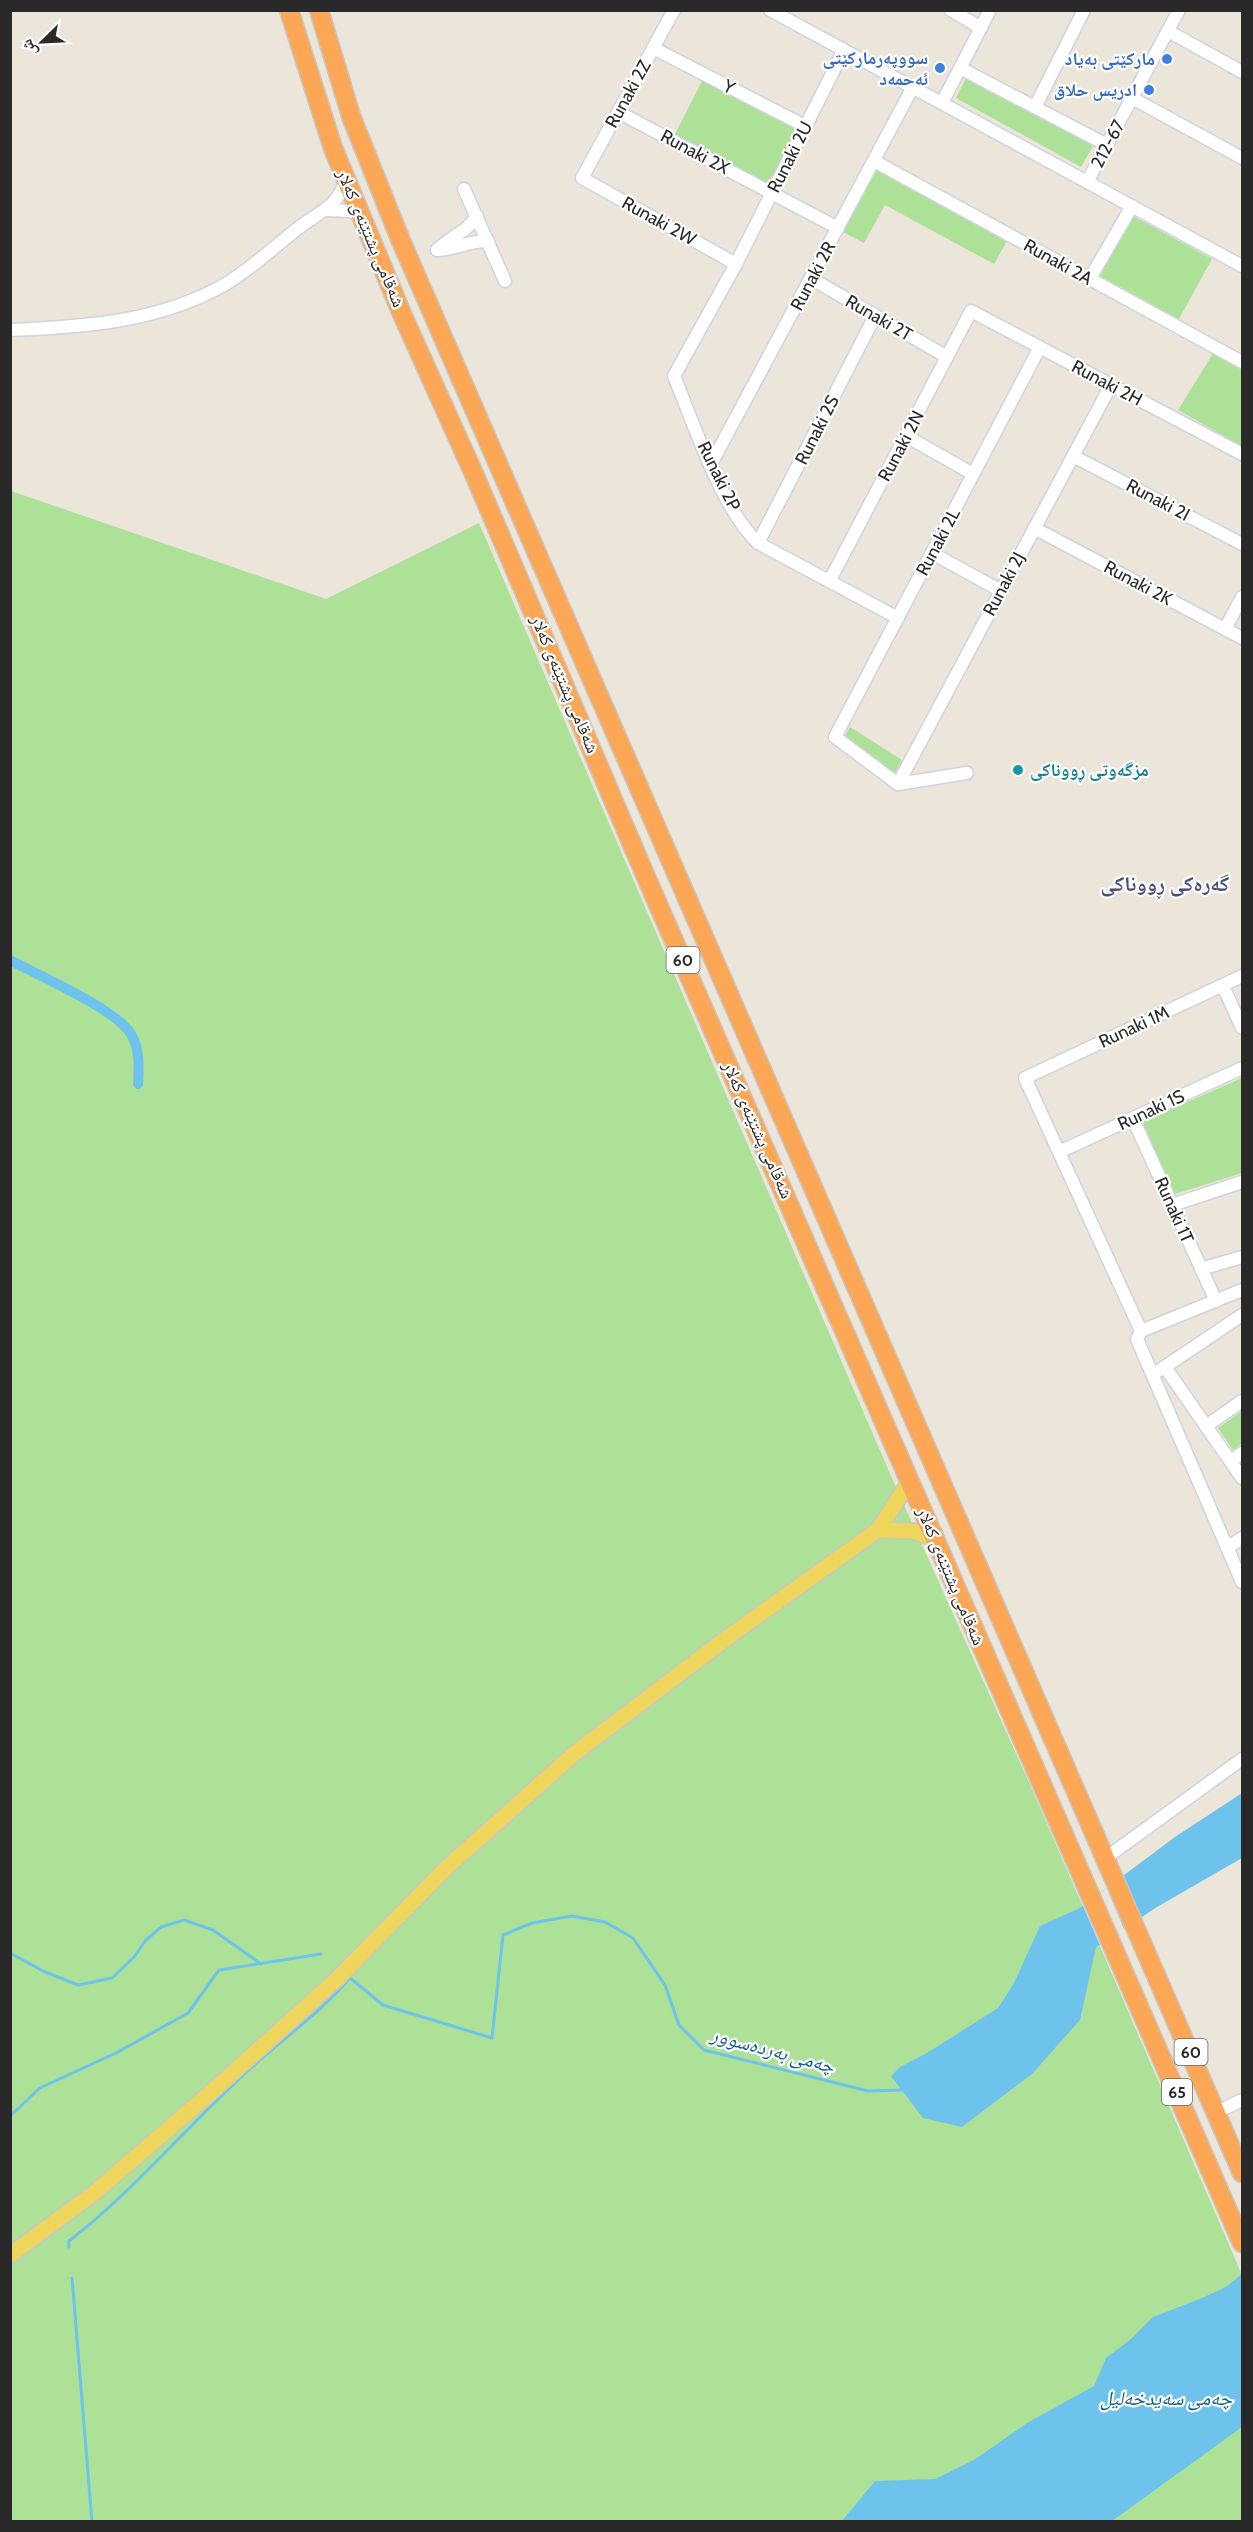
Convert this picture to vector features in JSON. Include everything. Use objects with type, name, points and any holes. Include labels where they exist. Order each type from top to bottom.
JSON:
[{"type":"highway","name":"شەقامی پشتێنەی کەلار","points":[[289,10],[324,123],[346,179],[1242,2243]]},
{"type":"highway","name":"شەقامی پشتێنەی کەلار","points":[[319,10],[351,117],[401,241],[1140,1932],[1242,2173]]},
{"type":"highway","points":[[324,123],[327,113],[336,108],[346,110],[351,117]]},
{"type":"highway","points":[[703,1005],[712,1007],[719,1005],[729,993]]},
{"type":"main road","points":[[10,2255],[112,2179],[209,2094],[337,1979],[454,1860],[575,1753],[728,1637],[878,1530],[910,1481]]},
{"type":"main road","points":[[878,1530],[902,1529],[935,1539]]},
{"type":"street","name":"Runaki 2Z","points":[[582,178],[674,10]]},
{"type":"street","points":[[770,10],[1242,266]]},
{"type":"street","points":[[951,10],[981,28]]},
{"type":"street","points":[[942,103],[990,10]]},
{"type":"street","points":[[1035,107],[1084,10]]},
{"type":"street","name":"212-67","points":[[1088,182],[1179,10]]},
{"type":"street","points":[[1168,32],[1242,72]]},
{"type":"street","name":"Y","points":[[653,48],[806,126]]},
{"type":"street","name":"Runaki 2U","points":[[736,264],[844,50]]},
{"type":"street","points":[[960,68],[1107,145]]},
{"type":"street","name":"Runaki 2R","points":[[711,464],[913,87]]},
{"type":"street","points":[[1132,98],[1242,158]]},
{"type":"street","name":"Runaki 2X","points":[[618,112],[838,228]]},
{"type":"street","name":"Runaki 2A","points":[[874,161],[1242,362]]},
{"type":"street","name":"Runaki 2W","points":[[582,178],[736,264]]},
{"type":"street","points":[[10,330],[141,317],[184,303],[232,279],[309,219],[327,210],[340,196],[346,179]]},
{"type":"street","points":[[465,189],[505,281]]},
{"type":"street","points":[[1089,280],[1132,206]]},
{"type":"street","points":[[327,210],[350,211],[362,216]]},
{"type":"street","points":[[477,216],[469,228],[449,238],[437,250],[455,250],[475,241],[488,241]]},
{"type":"street","name":"Runaki 2P","points":[[736,264],[674,376],[711,464],[748,533],[758,543],[898,618]]},
{"type":"street","name":"Runaki 2T","points":[[812,279],[947,357]]},
{"type":"street","name":"Runaki 2H","points":[[971,311],[1242,454]]},
{"type":"street","name":"Runaki 2N","points":[[830,580],[971,311]]},
{"type":"street","name":"Runaki 2S","points":[[758,543],[875,316]]},
{"type":"street","points":[[10,340],[34,329]]},
{"type":"street","name":"Runaki 2L","points":[[898,784],[836,737],[1040,347]]},
{"type":"street","name":"Runaki 2J","points":[[898,784],[1111,385]]},
{"type":"street","points":[[906,436],[973,474]]},
{"type":"street","name":"Runaki 2I","points":[[1073,456],[1242,544]]},
{"type":"street","name":"Runaki 2K","points":[[1034,528],[1242,638]]},
{"type":"street","points":[[932,553],[1001,591]]},
{"type":"street","points":[[1225,629],[1242,597]]},
{"type":"street","points":[[898,784],[967,773]]},
{"type":"street","name":"Runaki 1M","points":[[1059,1152],[1025,1078],[1242,976]]},
{"type":"street","points":[[1223,986],[1242,1028]]},
{"type":"street","name":"Runaki 1S","points":[[1059,1152],[1242,1068]]},
{"type":"street","name":"Runaki 1T","points":[[1133,1119],[1216,1301]]},
{"type":"street","points":[[1059,1152],[1142,1331]]},
{"type":"street","points":[[1172,1204],[1242,1182]]},
{"type":"street","points":[[1201,1269],[1242,1257]]},
{"type":"street","points":[[1242,1290],[1142,1331],[1137,1336],[1137,1343],[1242,1582]]},
{"type":"street","points":[[1152,1375],[1242,1315]]},
{"type":"street","points":[[1165,1366],[1242,1478]]},
{"type":"street","points":[[1206,1426],[1242,1401]]},
{"type":"street","points":[[1231,1461],[1242,1453]]},
{"type":"street","points":[[1227,1548],[1242,1538]]},
{"type":"street","points":[[1110,1864],[1242,1759]]},
{"type":"street","points":[[1217,2112],[1242,2100]]},
{"type":"green space","points":[[966,78],[1093,146],[1081,167],[956,98]]},
{"type":"green space","points":[[703,79],[798,128],[769,187],[674,136]]},
{"type":"green space","points":[[877,170],[1007,241],[994,264],[885,205],[864,243],[843,232]]},
{"type":"green space","points":[[1133,216],[1212,259],[1179,319],[1100,276]]},
{"type":"green space","points":[[1214,352],[1242,368],[1242,446],[1178,410]]},
{"type":"green space","points":[[11,491],[326,599],[479,523],[891,1476],[1032,1789],[1242,2275],[1242,2521],[11,2522]]},
{"type":"green space","points":[[850,727],[902,760],[895,773],[844,738]]},
{"type":"green space","points":[[1242,1078],[1242,1173],[1175,1194],[1142,1122]]},
{"type":"green space","points":[[1242,1411],[1242,1443],[1233,1450],[1218,1428]]},
{"type":"water","points":[[1242,1793],[1242,1858],[1157,1907],[1096,1947],[1080,2020],[1032,2074],[962,2127],[923,2118],[891,2076],[900,2067],[927,2053],[998,2008],[1014,1983],[1040,1926],[1080,1908],[1175,1837]]},
{"type":"water","name":"چەمی سەیدخەلیل","points":[[1242,2274],[1242,2427],[1112,2521],[841,2522],[875,2481],[935,2479],[974,2460],[1027,2423],[1094,2386],[1106,2358],[1131,2339],[1153,2317],[1226,2287]]},
{"type":"pier","points":[[1107,1888],[1124,1929],[1100,1945],[1083,1906]]},
{"type":"waterway","points":[[10,960],[94,1004],[123,1024],[131,1034],[136,1046],[139,1065],[138,1084]]},
{"type":"waterway","name":"چەمی بەردەسوور","points":[[69,2247],[69,2241],[117,2200],[229,2089],[315,2013],[350,1978],[383,2005],[492,2038],[503,1935],[532,1923],[572,1916],[605,1922],[633,1938],[665,1985],[679,2025],[704,2050],[868,2091],[903,2090]]},
{"type":"waterway","points":[[10,1953],[43,1971],[78,1985],[112,1978],[134,1957],[145,1941],[161,1927],[184,1920],[213,1930],[261,1964]]},
{"type":"waterway","points":[[10,2116],[40,2088],[118,2052],[188,2013],[219,1970],[321,1954]]},
{"type":"waterway","points":[[72,2278],[92,2522]]},
{"type":"place","name":"مارکێتی بەیاد","points":[[1167,59]]},
{"type":"place","name":"سووپەرمارکێتی ئەحمەد","points":[[940,68]]},
{"type":"place","name":"ادريس حلاق","points":[[1149,90]]},
{"type":"place","name":"مزگەوتی ڕووناکی","points":[[1018,770]]},
{"type":"district","name":"گەرەکی ڕووناکی","points":[[1165,883]]}]
